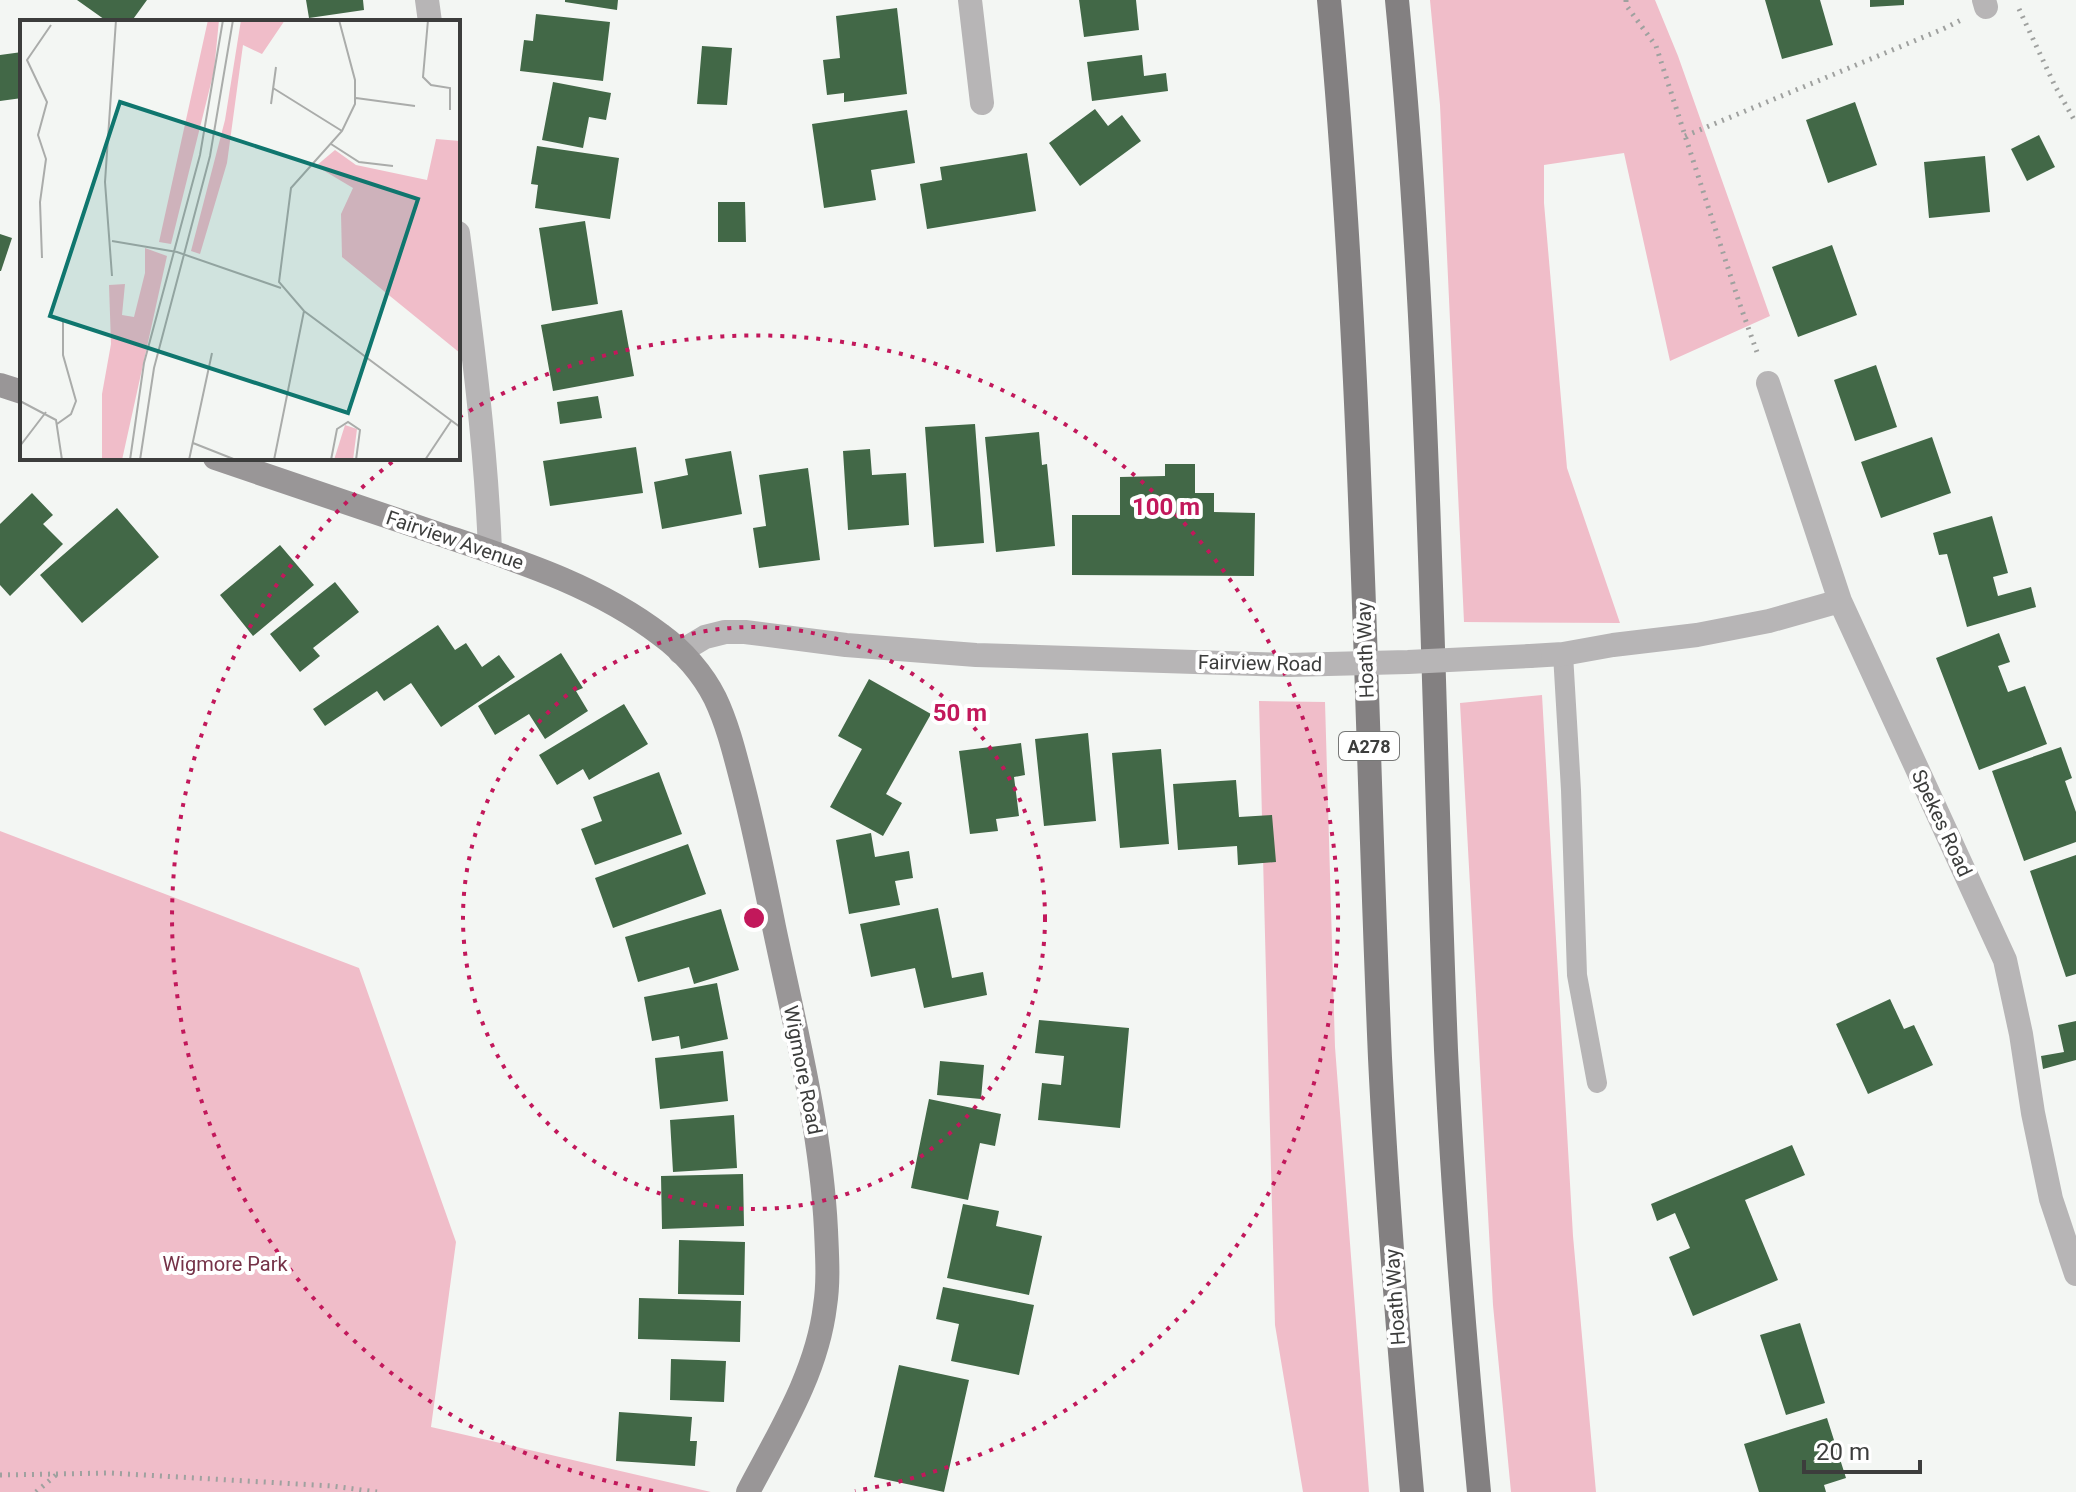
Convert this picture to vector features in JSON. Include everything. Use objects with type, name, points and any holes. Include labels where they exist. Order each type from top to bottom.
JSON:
[{"type":"main road","name":"Hoath Way","points":[[1329,0],[1346,203],[1382,1091],[1398,1338],[1412,1492]]},
{"type":"main road","points":[[1397,0],[1414,208],[1428,495],[1446,1053],[1461,1293],[1479,1492]]},
{"type":"street","points":[[427,0],[430,20]]},
{"type":"street","points":[[970,0],[982,103]]},
{"type":"street","points":[[460,248],[474,349],[490,551]]},
{"type":"street","name":"Spekes Road","points":[[1768,383],[1840,601],[2005,960],[2051,1199],[2076,1274]]},
{"type":"street","points":[[0,385],[20,391]]},
{"type":"street","name":"Fairview Avenue","points":[[221,460],[490,551],[568,581],[599,596],[661,635],[680,652]]},
{"type":"street","name":"Fairview Road","points":[[680,652],[705,637],[725,632],[745,632],[846,645],[976,655],[1288,665],[1408,662],[1563,654],[1697,635],[1754,624],[1840,601]]},
{"type":"street","name":"Wigmore Road","points":[[680,652],[695,668],[716,701],[735,756],[759,851],[822,1173],[827,1274],[822,1328],[801,1390],[748,1492]]},
{"type":"lane","points":[[1563,654],[1577,975],[1597,1083]]},
{"type":"path","points":[[1626,0],[1626,5],[1656,46],[1768,383]]},
{"type":"path","points":[[2015,0],[2076,123]]},
{"type":"path","points":[[1685,136],[1943,29]]},
{"type":"path","points":[[0,1475],[126,1474],[332,1486],[377,1492]]},
{"type":"path","points":[[36,1492],[56,1475]]},
{"type":"green space","points":[[1430,0],[1655,0],[1678,56],[1770,316],[1670,361],[1624,153],[1544,165],[1544,203],[1567,468],[1620,623],[1464,622],[1440,105]]},
{"type":"green space","points":[[1542,695],[1573,1236],[1596,1492],[1511,1492],[1493,1305],[1460,703]]},
{"type":"green space","points":[[1259,701],[1325,702],[1335,1047],[1369,1492],[1303,1492],[1275,1325]]},
{"type":"green space","name":"Wigmore Park","points":[[0,831],[359,968],[456,1242],[431,1427],[711,1492],[0,1492]]},
{"type":"building","points":[[77,0],[147,0],[132,20],[105,20]]},
{"type":"building","points":[[306,0],[363,0],[364,10],[309,18]]},
{"type":"building","points":[[565,0],[618,0],[617,10]]},
{"type":"building","points":[[1079,0],[1136,0],[1139,30],[1084,37]]},
{"type":"building","points":[[1765,0],[1820,0],[1833,45],[1782,59]]},
{"type":"building","points":[[1870,0],[1904,0],[1904,5],[1870,7]]},
{"type":"building","points":[[897,8],[907,94],[844,102],[844,93],[827,95],[823,60],[840,58],[836,16]]},
{"type":"building","points":[[536,14],[610,22],[603,81],[520,71],[524,40],[533,41]]},
{"type":"building","points":[[702,46],[732,48],[727,105],[697,104]]},
{"type":"building","points":[[20,52],[20,98],[0,101],[0,55]]},
{"type":"building","points":[[1142,55],[1144,76],[1166,73],[1168,91],[1092,101],[1087,62]]},
{"type":"building","points":[[553,82],[611,93],[606,120],[589,117],[583,148],[542,140]]},
{"type":"building","points":[[1855,102],[1877,165],[1828,183],[1806,120]]},
{"type":"building","points":[[1095,109],[1108,126],[1122,115],[1141,141],[1080,186],[1049,143]]},
{"type":"building","points":[[907,110],[915,163],[871,170],[876,200],[824,208],[812,124]]},
{"type":"building","points":[[2039,135],[2055,167],[2027,181],[2011,149]]},
{"type":"building","points":[[537,146],[619,158],[610,219],[535,208],[538,185],[531,184]]},
{"type":"building","points":[[1027,153],[1036,211],[927,229],[920,184],[942,180],[940,167]]},
{"type":"building","points":[[1985,156],[1990,212],[1929,218],[1924,162]]},
{"type":"building","points":[[718,202],[745,202],[746,242],[718,242]]},
{"type":"building","points":[[585,221],[598,304],[552,311],[539,228]]},
{"type":"building","points":[[0,234],[12,238],[1,271],[0,271]]},
{"type":"building","points":[[1832,245],[1857,315],[1798,337],[1772,267]]},
{"type":"building","points":[[622,310],[634,376],[553,391],[541,325]]},
{"type":"building","points":[[1876,365],[1897,427],[1855,441],[1834,380]]},
{"type":"building","points":[[598,396],[602,418],[560,424],[557,402]]},
{"type":"building","points":[[975,424],[984,543],[934,547],[925,427]]},
{"type":"building","points":[[1039,432],[1042,465],[1047,464],[1055,546],[996,552],[985,437]]},
{"type":"building","points":[[1932,437],[1951,493],[1881,518],[1861,462]]},
{"type":"building","points":[[636,447],[643,493],[550,506],[543,461]]},
{"type":"building","points":[[870,449],[872,475],[906,473],[909,525],[848,530],[843,451]]},
{"type":"building","points":[[731,451],[742,514],[662,529],[654,482],[688,475],[685,459]]},
{"type":"building","points":[[1165,464],[1195,464],[1195,493],[1214,493],[1214,512],[1255,513],[1254,576],[1072,575],[1072,515],[1120,515],[1120,477],[1165,476]]},
{"type":"building","points":[[808,468],[820,560],[759,568],[753,528],[766,526],[759,475]]},
{"type":"building","points":[[32,493],[53,515],[43,524],[63,544],[10,596],[0,585],[0,524]]},
{"type":"building","points":[[117,508],[159,557],[82,623],[40,575]]},
{"type":"building","points":[[1992,516],[2008,573],[1993,577],[1998,596],[2031,587],[2036,607],[1967,627],[1947,554],[1939,555],[1933,533]]},
{"type":"building","points":[[280,545],[314,585],[253,636],[220,595]]},
{"type":"building","points":[[335,582],[359,612],[313,648],[320,656],[300,672],[270,634]]},
{"type":"building","points":[[438,625],[455,650],[466,643],[482,667],[499,655],[515,677],[441,727],[411,683],[384,701],[377,691],[325,726],[313,709]]},
{"type":"building","points":[[1999,633],[2010,662],[1998,666],[2008,692],[2025,686],[2047,744],[1979,770],[1936,658]]},
{"type":"building","points":[[561,653],[583,688],[576,691],[588,711],[545,739],[529,714],[495,735],[478,706]]},
{"type":"building","points":[[869,679],[931,714],[886,794],[902,803],[883,836],[830,807],[862,749],[838,736]]},
{"type":"building","points":[[624,704],[648,744],[589,780],[583,769],[557,785],[539,755]]},
{"type":"building","points":[[1088,733],[1096,821],[1044,826],[1035,739]]},
{"type":"building","points":[[1021,743],[1025,775],[1014,777],[1019,816],[996,819],[998,831],[970,834],[959,751]]},
{"type":"building","points":[[2061,747],[2072,778],[2065,781],[2076,812],[2076,842],[2024,861],[1992,771]]},
{"type":"building","points":[[1161,749],[1169,844],[1120,848],[1112,753]]},
{"type":"building","points":[[659,772],[682,834],[595,865],[581,829],[602,821],[593,797]]},
{"type":"building","points":[[1236,780],[1239,817],[1272,815],[1276,862],[1238,865],[1237,846],[1178,850],[1173,784]]},
{"type":"building","points":[[871,833],[875,857],[909,851],[913,878],[895,881],[900,905],[849,914],[836,840]]},
{"type":"building","points":[[688,844],[706,894],[613,928],[595,878]]},
{"type":"building","points":[[2076,855],[2076,974],[2066,977],[2030,871]]},
{"type":"building","points":[[938,908],[952,978],[983,972],[987,995],[924,1008],[915,968],[871,977],[860,924]]},
{"type":"building","points":[[721,909],[739,970],[694,984],[689,967],[638,982],[625,937]]},
{"type":"building","points":[[717,983],[728,1039],[681,1049],[679,1036],[652,1041],[644,997]]},
{"type":"building","points":[[1890,999],[1904,1029],[1914,1025],[1933,1065],[1868,1094],[1836,1024]]},
{"type":"building","points":[[1039,1020],[1129,1028],[1120,1128],[1038,1120],[1042,1083],[1061,1085],[1064,1056],[1035,1053]]},
{"type":"building","points":[[2076,1021],[2076,1060],[2043,1069],[2041,1056],[2064,1052],[2058,1025]]},
{"type":"building","points":[[723,1051],[728,1101],[660,1109],[655,1058]]},
{"type":"building","points":[[940,1061],[984,1065],[981,1099],[937,1095]]},
{"type":"building","points":[[929,1099],[1001,1114],[995,1146],[980,1143],[968,1200],[911,1188]]},
{"type":"building","points":[[734,1115],[737,1168],[673,1172],[670,1120]]},
{"type":"building","points":[[1792,1145],[1805,1175],[1745,1200],[1778,1280],[1693,1316],[1669,1257],[1690,1248],[1675,1213],[1657,1221],[1651,1204]]},
{"type":"building","points":[[743,1174],[744,1226],[662,1229],[661,1176]]},
{"type":"building","points":[[963,1204],[999,1211],[996,1226],[1042,1236],[1029,1295],[947,1278]]},
{"type":"building","points":[[679,1240],[745,1242],[744,1295],[678,1294]]},
{"type":"building","points":[[943,1287],[1034,1305],[1019,1375],[951,1361],[959,1324],[936,1319]]},
{"type":"building","points":[[639,1298],[741,1301],[740,1342],[638,1339]]},
{"type":"building","points":[[1800,1323],[1825,1403],[1786,1415],[1760,1335]]},
{"type":"building","points":[[671,1359],[726,1361],[724,1402],[670,1400]]},
{"type":"building","points":[[899,1365],[969,1380],[944,1492],[874,1477]]},
{"type":"building","points":[[619,1412],[692,1417],[690,1441],[697,1441],[695,1466],[616,1461]]},
{"type":"building","points":[[1827,1418],[1846,1478],[1824,1485],[1826,1492],[1759,1492],[1744,1444]]}]
